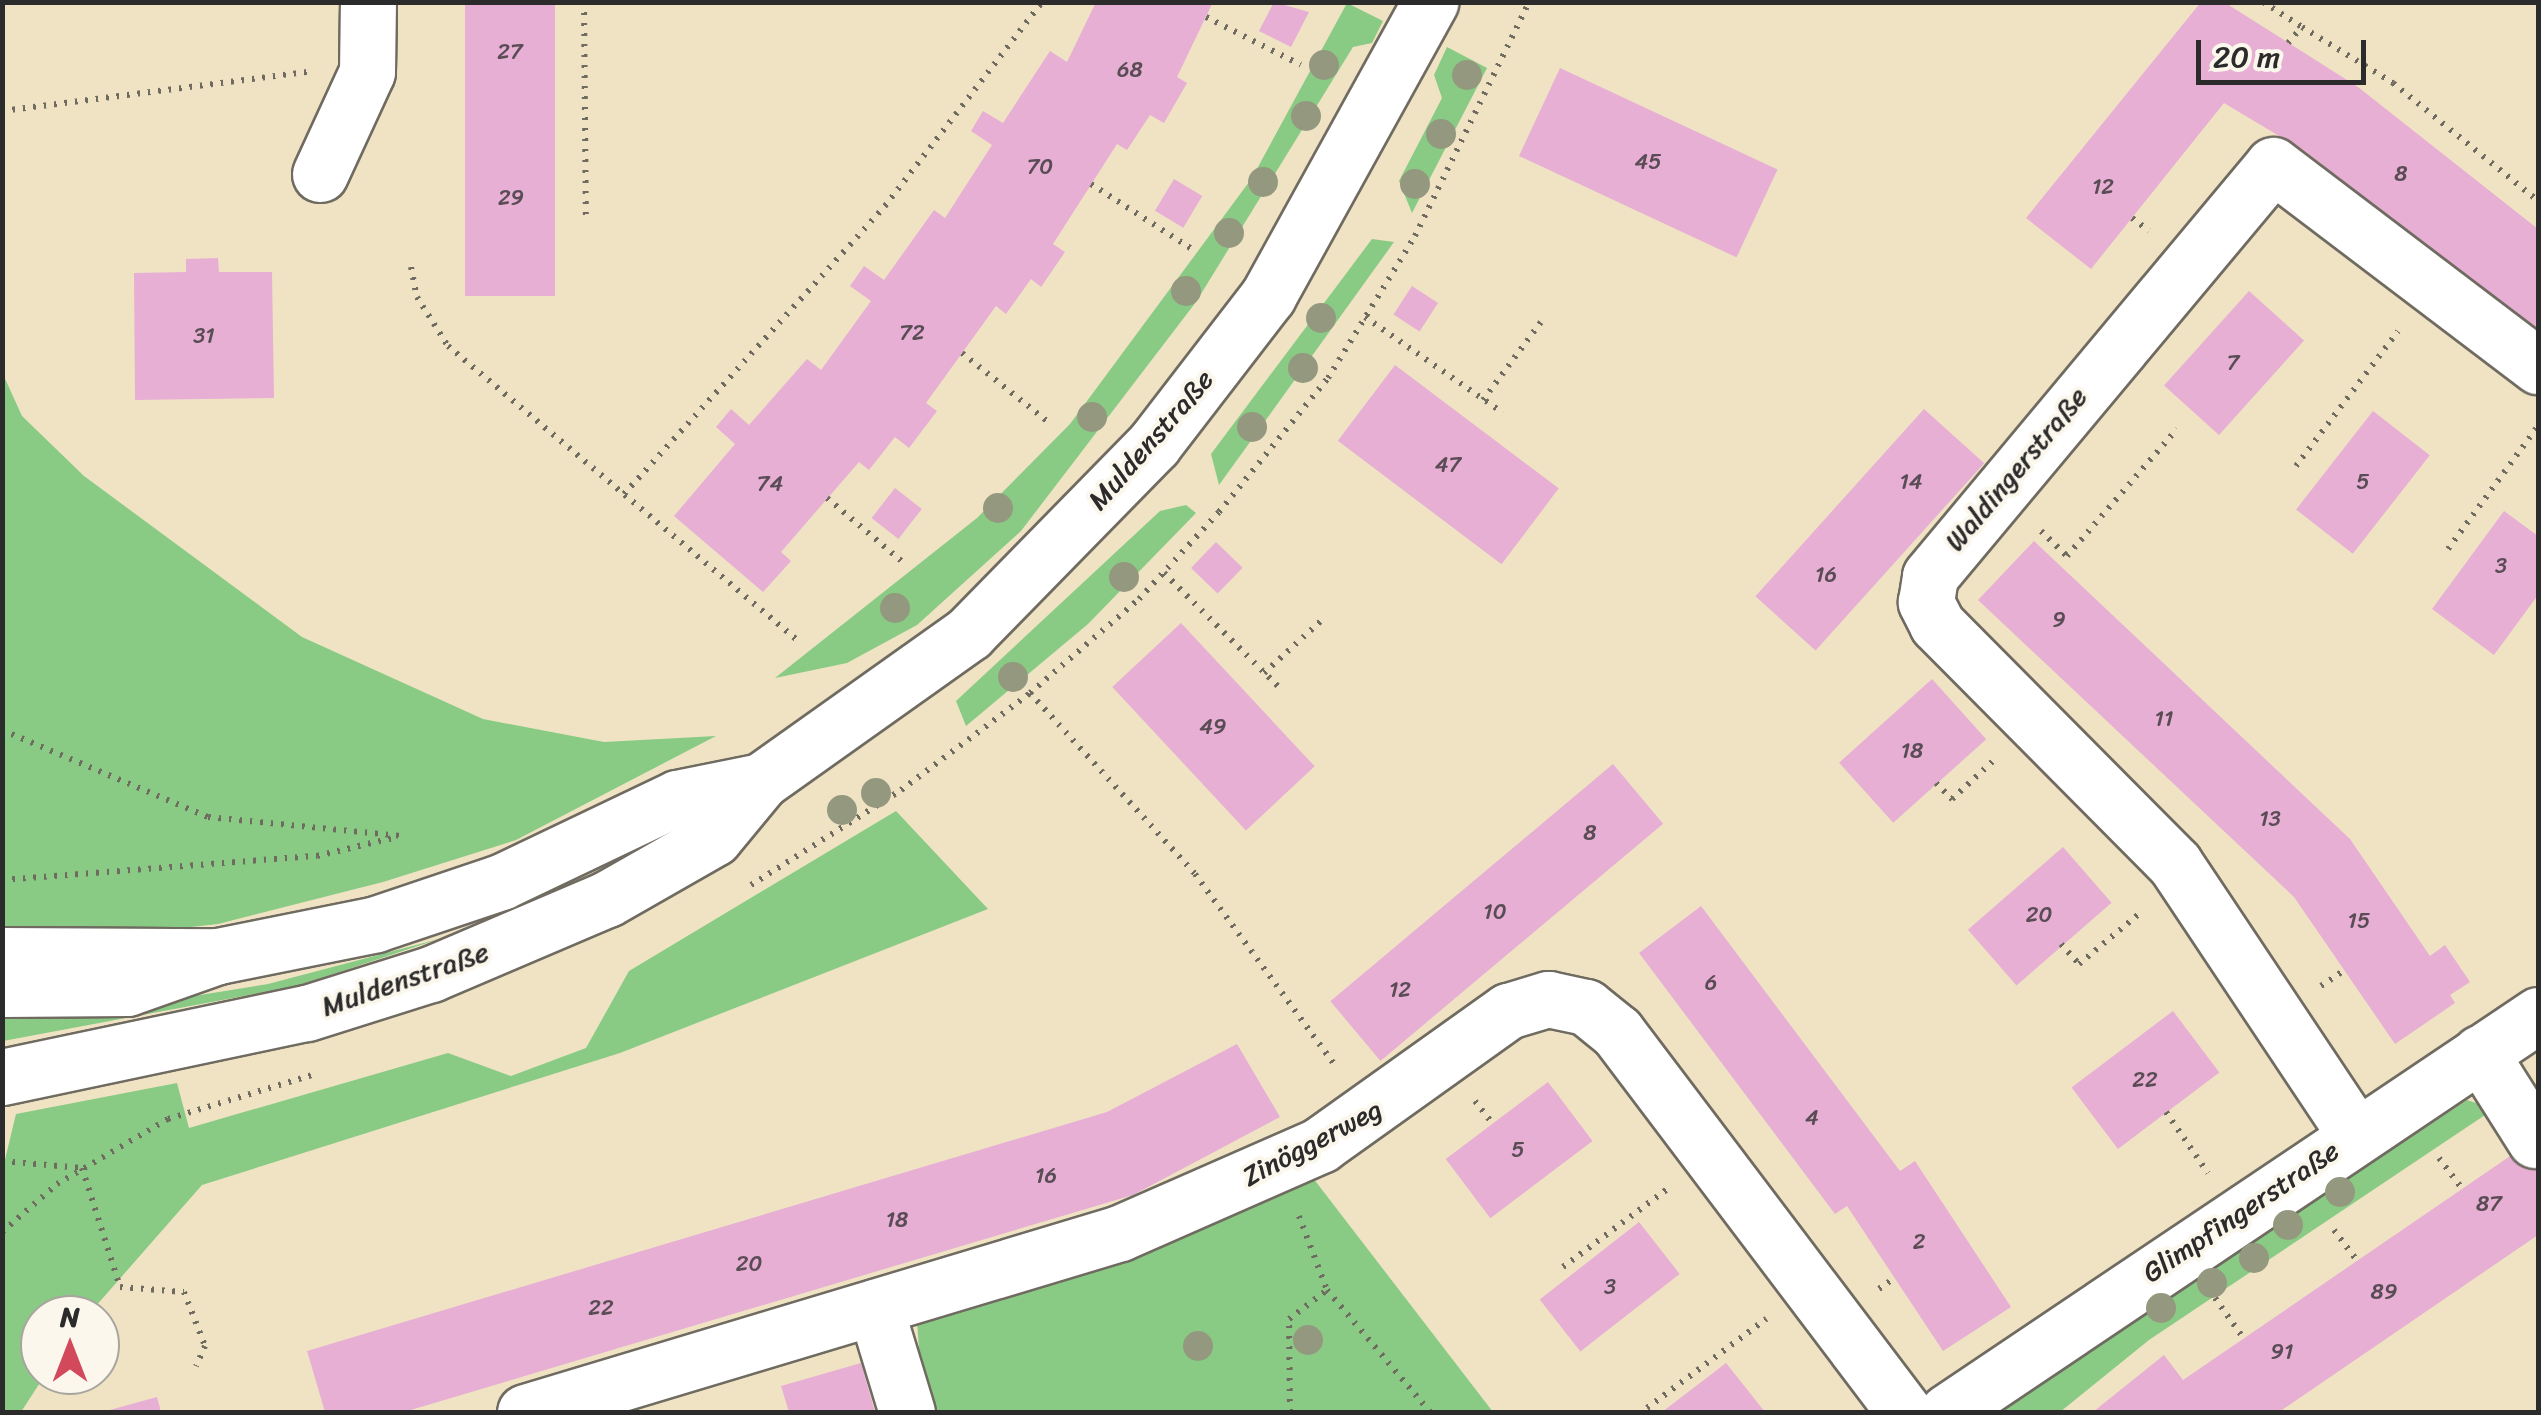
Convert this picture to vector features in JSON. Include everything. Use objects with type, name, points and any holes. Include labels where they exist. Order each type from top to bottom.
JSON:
[{"type":"main road","points":[[320,174],[367,72],[368,2]]},
{"type":"main road","name":"Muldenstraße","points":[[2,1077],[306,1013],[430,974],[667,868],[714,838],[762,781],[970,633],[1154,444],[1278,281],[1430,2]]},
{"type":"main road","name":"Waldingerstraße","points":[[2355,1134],[2175,864],[1937,624],[1926,602],[1930,576],[1998,489],[2273,164],[2538,366]]},
{"type":"main road","name":"Muldenstraße","points":[[2,989],[127,988],[218,956],[436,906],[677,798],[762,781]]},
{"type":"main road","points":[[2,955],[218,956]]},
{"type":"main road","name":"Zinöggerweg","points":[[525,1412],[1120,1234],[1268,1172],[1390,1101],[1508,1011],[1548,999],[1586,1007],[1616,1032],[1904,1412]]},
{"type":"main road","name":"Glimpfingerstraße","points":[[1947,1412],[2538,1014]]},
{"type":"main road","points":[[2480,1053],[2535,1140]]},
{"type":"main road","points":[[875,1307],[907,1412]]},
{"type":"path","points":[[584,2],[586,216]]},
{"type":"path","points":[[624,494],[872,221],[1042,2]]},
{"type":"path","points":[[959,749],[1030,693],[1164,573],[1328,378],[1365,318],[1528,2]]},
{"type":"path","points":[[2263,2],[2393,83],[2538,201]]},
{"type":"path","points":[[1206,17],[1301,65]]},
{"type":"path","points":[[2288,44],[2302,26]]},
{"type":"path","points":[[2,111],[268,72],[367,72]]},
{"type":"path","points":[[1091,184],[1192,249]]},
{"type":"path","points":[[411,267],[418,297],[448,346],[799,642]]},
{"type":"path","points":[[1365,318],[1502,413]]},
{"type":"path","points":[[2296,466],[2407,319]]},
{"type":"path","points":[[1483,400],[1541,322]]},
{"type":"path","points":[[962,353],[1048,422]]},
{"type":"path","points":[[2448,549],[2538,426]]},
{"type":"path","points":[[1998,489],[2067,556],[2177,429]]},
{"type":"path","points":[[827,498],[904,564]]},
{"type":"path","points":[[1164,573],[1280,688]]},
{"type":"path","points":[[1264,673],[1323,619]]},
{"type":"path","points":[[1030,693],[1195,874],[1342,1075]]},
{"type":"path","points":[[2,730],[208,817],[403,836],[317,856],[2,880]]},
{"type":"path","points":[[1936,783],[1952,799],[2006,749]]},
{"type":"path","points":[[2062,944],[2079,964],[2153,902]]},
{"type":"path","points":[[2166,1112],[2220,1192]]},
{"type":"path","points":[[1563,1267],[1710,1156]]},
{"type":"path","points":[[2439,1158],[2462,1189]]},
{"type":"path","points":[[2,1161],[82,1168],[120,1287],[184,1292],[205,1346],[196,1366]]},
{"type":"path","points":[[1295,1204],[1327,1290],[1430,1412]]},
{"type":"path","points":[[2334,1230],[2357,1261]]},
{"type":"path","points":[[1647,1408],[1810,1287]]},
{"type":"path","points":[[1290,1412],[1289,1319],[1327,1290]]},
{"type":"green space","points":[[1347,3],[1383,21],[1372,43],[1353,47],[1196,302],[1021,531],[917,625],[847,663],[775,678],[977,518],[1070,424],[1252,178]]},
{"type":"green space","points":[[1447,47],[1487,68],[1412,213],[1399,181],[1442,98],[1434,75]]},
{"type":"green space","points":[[1372,239],[1394,242],[1219,485],[1211,454]]},
{"type":"green space","points":[[2,372],[22,416],[84,476],[302,637],[483,719],[604,742],[716,736],[516,840],[383,882],[218,924],[73,940],[2,928]]},
{"type":"green space","points":[[1186,505],[1196,513],[1088,624],[966,726],[956,701],[1160,511]]},
{"type":"green space","points":[[896,811],[988,909],[620,1053],[202,1185],[106,1295],[20,1295],[20,1395],[32,1395],[21,1412],[3,1412],[2,1172],[16,1114],[177,1083],[189,1128],[448,1053],[511,1076],[586,1048],[629,971]]},
{"type":"green space","points":[[439,939],[297,986],[3,1041],[3,1007],[132,1006],[268,984]]},
{"type":"green space","points":[[2467,1100],[2494,1109],[2149,1340],[2060,1412],[1995,1412]]},
{"type":"green space","points":[[1313,1178],[1493,1412],[924,1412],[917,1322],[1140,1254]]},
{"type":"building","points":[[465,2],[555,2],[555,296],[465,296]]},
{"type":"building","points":[[1096,2],[1213,2],[1177,77],[1187,83],[1164,123],[1150,115],[1127,150],[1117,144],[1053,244],[1065,252],[1041,287],[1031,279],[1006,314],[996,306],[926,403],[937,411],[909,448],[895,437],[869,470],[859,462],[781,552],[791,561],[763,592],[674,516],[735,444],[716,427],[731,409],[749,425],[807,359],[821,370],[871,301],[850,286],[864,266],[884,280],[934,210],[945,218],[992,145],[971,131],[983,111],[1003,123],[1050,51],[1067,62]]},
{"type":"building","points":[[1274,2],[1309,12],[1291,47],[1259,31]]},
{"type":"building","points":[[2201,2],[2224,2],[2358,87],[2538,229],[2538,336],[2306,152],[2224,103],[2091,269],[2026,218]]},
{"type":"building","points":[[1560,68],[1778,169],[1737,257],[1519,156]]},
{"type":"building","points":[[1174,179],[1202,196],[1183,228],[1155,211]]},
{"type":"building","points":[[218,258],[219,272],[272,272],[274,398],[135,400],[134,273],[186,272],[186,259]]},
{"type":"building","points":[[1412,286],[1438,303],[1419,331],[1393,315]]},
{"type":"building","points":[[2249,291],[2304,341],[2219,435],[2164,385]]},
{"type":"building","points":[[1395,365],[1559,488],[1502,564],[1338,441]]},
{"type":"building","points":[[1924,409],[1984,463],[1816,650],[1755,596]]},
{"type":"building","points":[[2373,411],[2430,455],[2353,554],[2296,510]]},
{"type":"building","points":[[895,488],[922,509],[898,539],[872,518]]},
{"type":"building","points":[[2504,511],[2538,536],[2538,595],[2494,655],[2432,609]]},
{"type":"building","points":[[2034,541],[2350,839],[2430,956],[2445,945],[2470,982],[2450,995],[2455,1003],[2395,1044],[2294,897],[1978,600]]},
{"type":"building","points":[[1216,542],[1243,568],[1218,594],[1191,568]]},
{"type":"building","points":[[1181,623],[1315,766],[1246,830],[1112,687]]},
{"type":"building","points":[[1932,679],[1986,739],[1893,823],[1839,763]]},
{"type":"building","points":[[1613,764],[1663,824],[1380,1061],[1330,1001]]},
{"type":"building","points":[[2063,847],[2112,903],[2016,986],[1968,930]]},
{"type":"building","points":[[1701,906],[1900,1171],[1915,1161],[2011,1307],[1943,1351],[1847,1206],[1835,1214],[1639,953]]},
{"type":"building","points":[[2173,1011],[2219,1072],[2118,1149],[2072,1087]]},
{"type":"building","points":[[1237,1044],[1280,1117],[1133,1195],[404,1412],[325,1412],[307,1351],[1107,1112]]},
{"type":"building","points":[[1548,1082],[1593,1141],[1490,1218],[1446,1159]]},
{"type":"building","points":[[2538,1137],[2538,1235],[2279,1412],[2093,1412],[2164,1355],[2183,1380]]},
{"type":"building","points":[[1639,1222],[1680,1274],[1580,1352],[1540,1300]]},
{"type":"building","points":[[861,1363],[875,1412],[789,1412],[781,1386]]},
{"type":"building","points":[[1726,1363],[1765,1412],[1662,1412]]},
{"type":"building","points":[[157,1397],[161,1412],[106,1412],[106,1411]]}]
